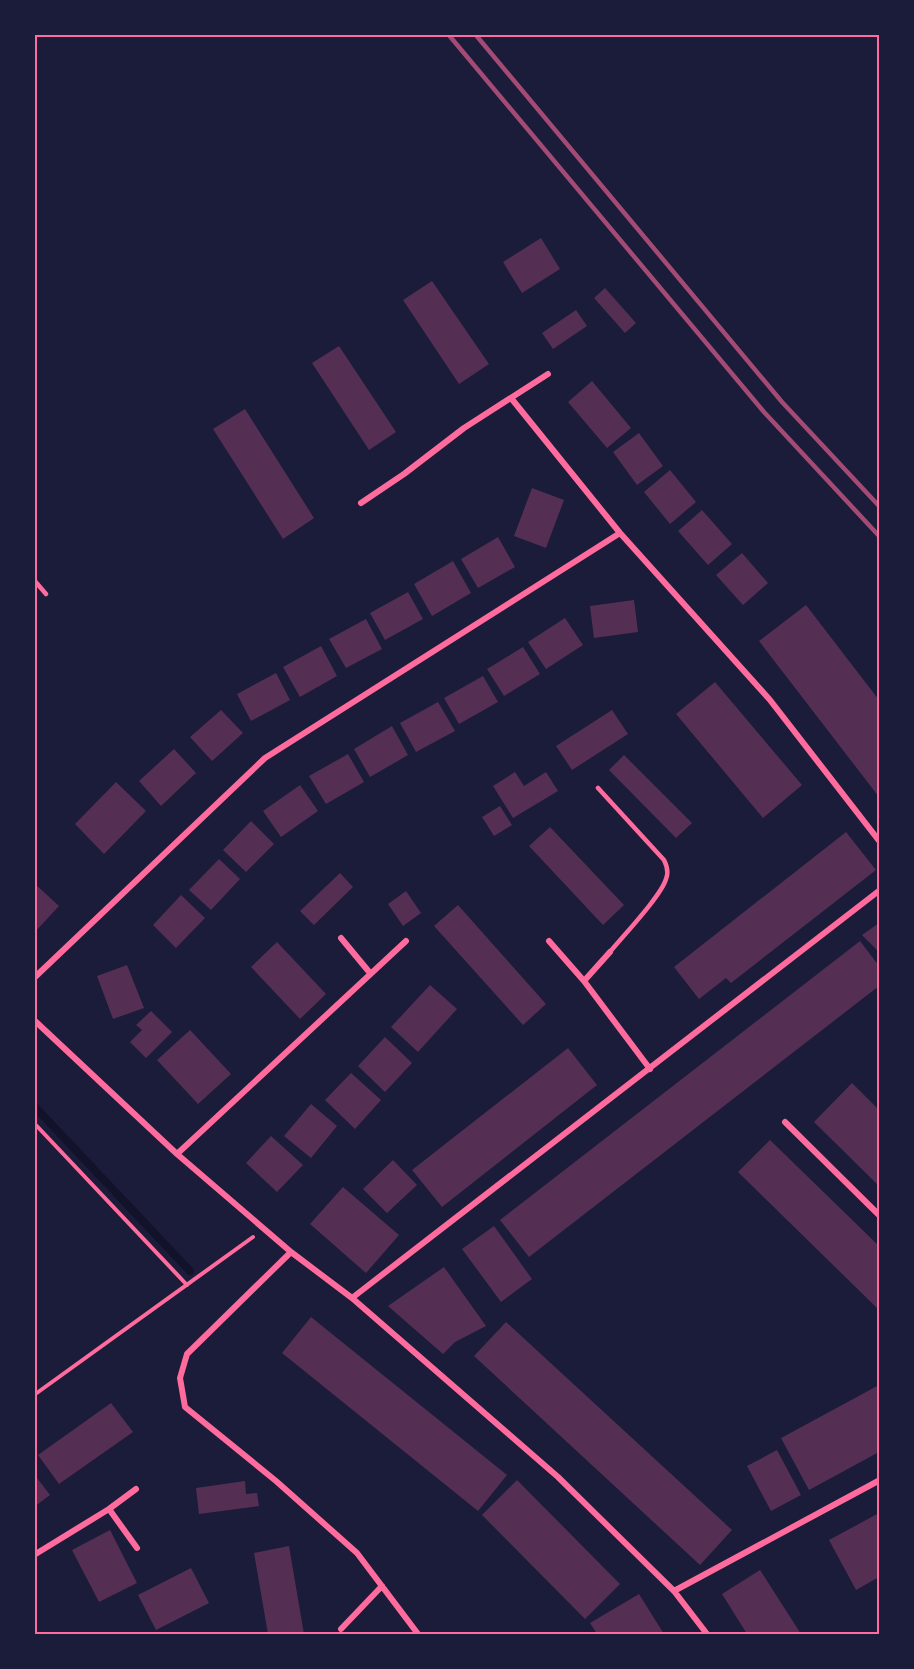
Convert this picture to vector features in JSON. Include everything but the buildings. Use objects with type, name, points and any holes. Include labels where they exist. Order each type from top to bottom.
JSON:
[{"type":"street","points":[[361,503],[404,474],[464,428],[548,374]]},
{"type":"street","points":[[511,398],[620,533],[770,700],[879,842]]},
{"type":"street","points":[[34,978],[265,759],[620,533]]},
{"type":"street","points":[[352,1298],[879,890]]},
{"type":"street","points":[[341,938],[370,973]]},
{"type":"street","points":[[177,1154],[406,941]]},
{"type":"street","points":[[549,941],[584,981],[650,1069]]},
{"type":"street","points":[[584,981],[610,952]]},
{"type":"street","points":[[34,1020],[177,1154],[291,1252],[352,1298],[558,1477],[674,1591],[707,1635]]},
{"type":"street","points":[[785,1122],[879,1216]]},
{"type":"street","points":[[291,1252],[187,1354],[180,1378],[185,1407],[276,1481],[357,1553],[417,1635]]},
{"type":"street","points":[[674,1591],[879,1480]]},
{"type":"street","points":[[34,1555],[109,1509],[136,1489]]},
{"type":"street","points":[[109,1509],[137,1548]]},
{"type":"street","points":[[341,1629],[382,1586]]},
{"type":"lane","points":[[34,580],[46,594]]},
{"type":"lane","points":[[598,788],[664,860],[668,869],[666,879],[658,892],[610,952]]},
{"type":"path","points":[[34,1123],[187,1285]]},
{"type":"path","points":[[34,1395],[264,1229]]},
{"type":"waterway","points":[[34,1106],[190,1271]]},
{"type":"railway","points":[[448,34],[764,412],[880,537]]},
{"type":"railway","points":[[475,34],[782,402],[880,507]]}]
